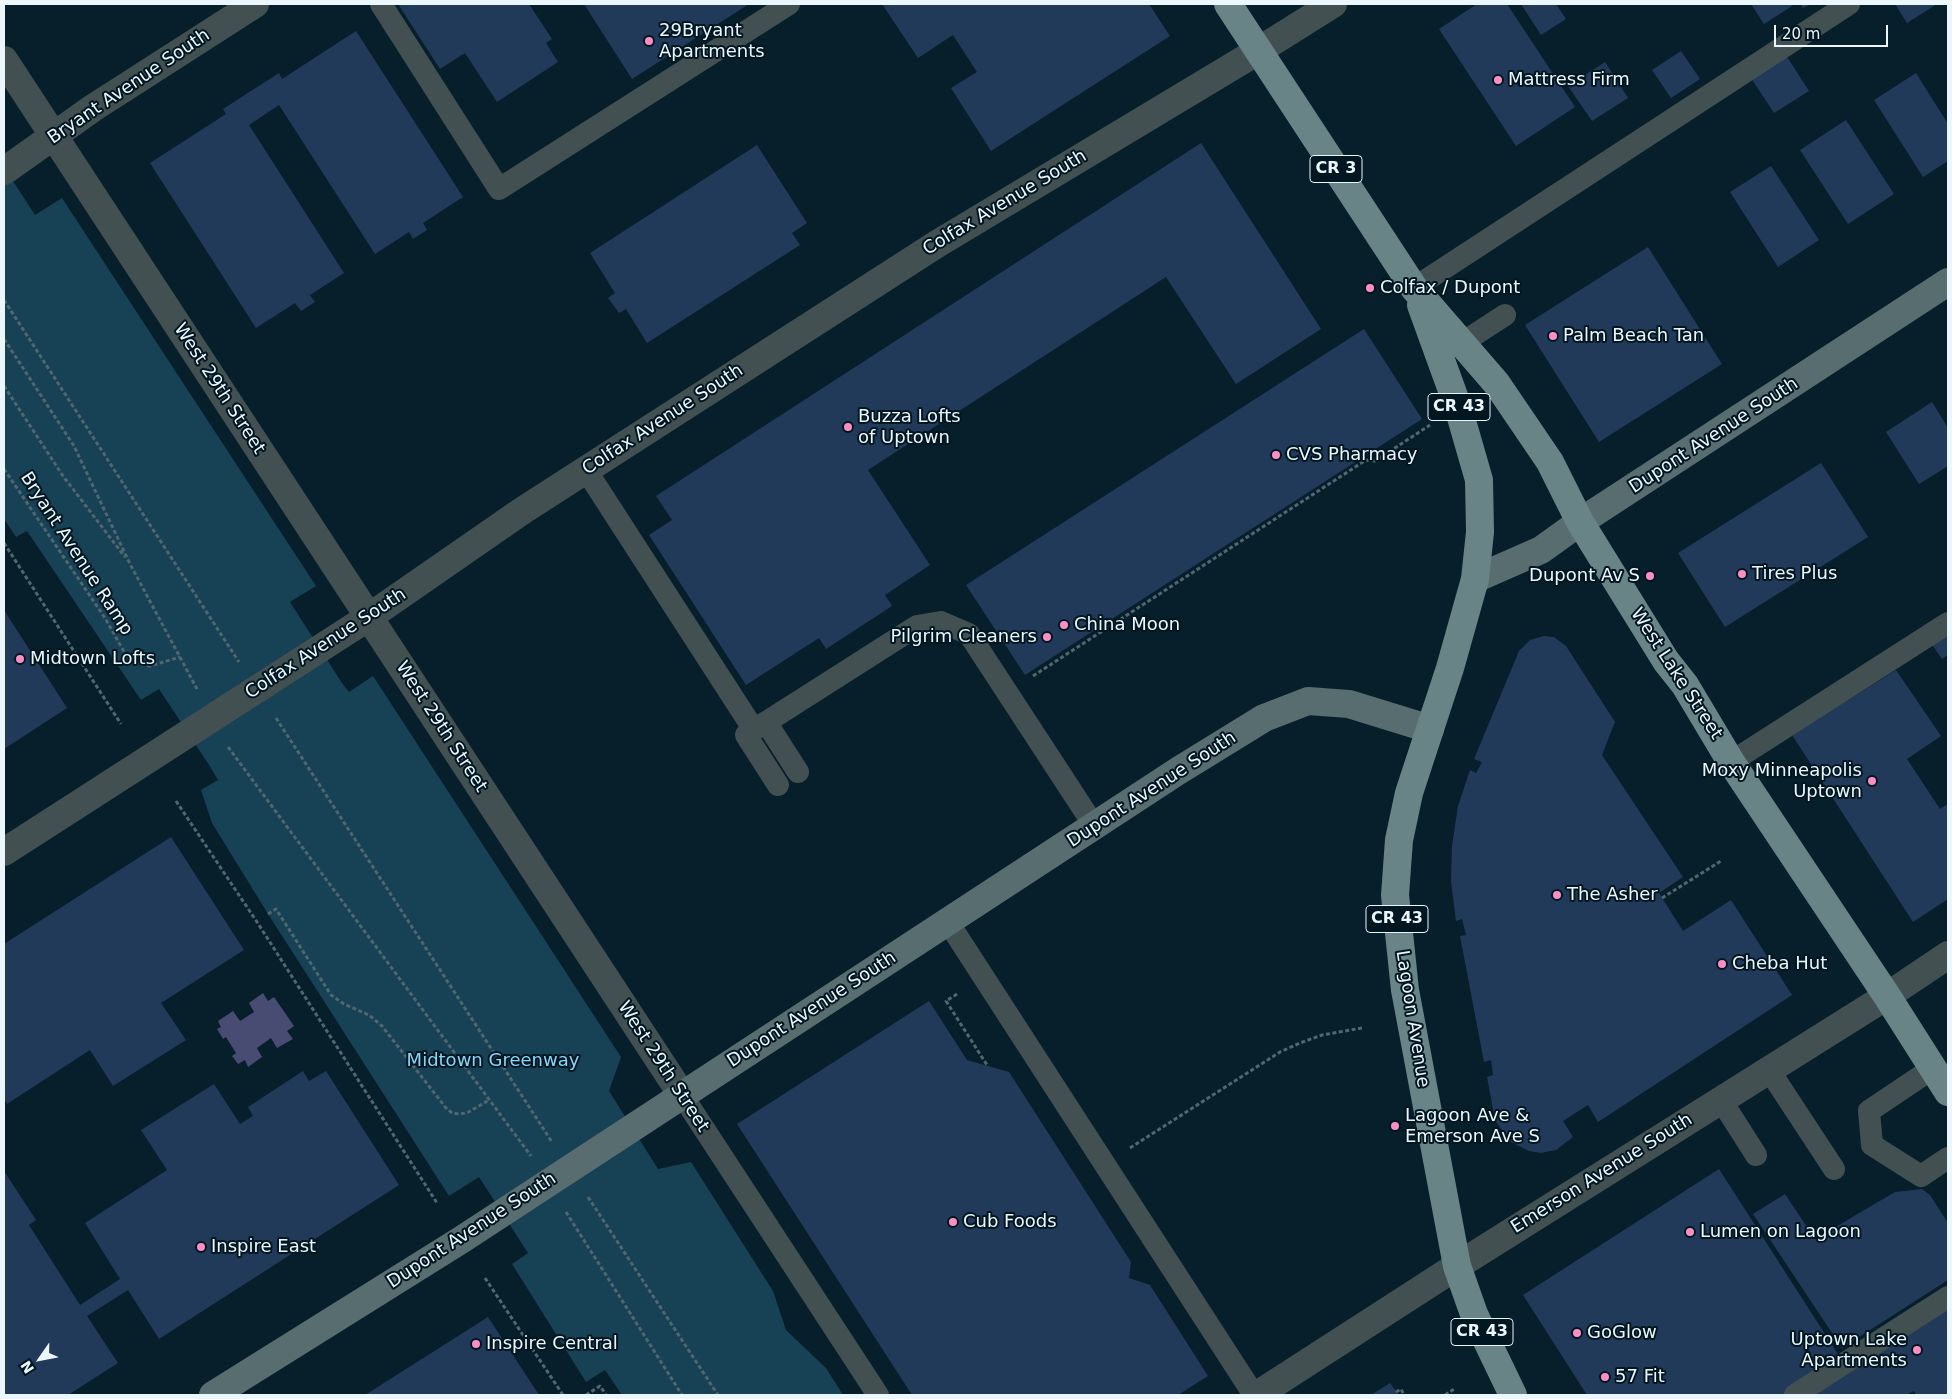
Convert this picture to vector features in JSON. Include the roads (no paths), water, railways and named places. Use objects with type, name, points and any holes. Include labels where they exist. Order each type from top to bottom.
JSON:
[{"type":"main road","name":"West Lake Street","points":[[1228,4],[1414,288],[1497,384],[1550,462],[1580,522],[1666,662],[1685,685],[1731,762],[1887,996],[1948,1092]]},
{"type":"main road","name":"West Lake Street","points":[[1414,288],[1458,406],[1479,480],[1480,532],[1475,579]]},
{"type":"main road","name":"Lagoon Avenue","points":[[1475,579],[1450,668],[1409,793],[1399,840],[1395,895],[1405,990],[1457,1266],[1474,1314],[1513,1395]]},
{"type":"street","name":"Bryant Avenue South","points":[[5,170],[93,108],[255,4]]},
{"type":"street","name":"Colfax Avenue South","points":[[4,852],[369,617],[522,511],[937,244],[1333,4]]},
{"type":"street","name":"West 29th Street","points":[[4,60],[682,1095]]},
{"type":"street","name":"Dupont Avenue South","points":[[1475,579],[1540,550],[1948,282]]},
{"type":"street","name":"Dupont Avenue South","points":[[213,1395],[472,1232],[1095,827],[1178,771],[1264,718],[1308,701],[1349,704],[1430,729]]},
{"type":"street","name":"Emerson Avenue South","points":[[1255,1395],[1887,996],[1948,955]]},
{"type":"lane","points":[[381,4],[499,189],[789,4]]},
{"type":"lane","points":[[1414,288],[1850,4]]},
{"type":"lane","points":[[1462,343],[1505,315]]},
{"type":"lane","points":[[586,470],[755,729],[778,785]]},
{"type":"lane","points":[[755,729],[917,626],[941,622],[968,634],[1095,827]]},
{"type":"lane","points":[[1731,762],[1948,623]]},
{"type":"lane","points":[[755,729],[798,772]]},
{"type":"lane","points":[[948,922],[1255,1395]]},
{"type":"lane","points":[[1933,1068],[1869,1111],[1872,1145],[1921,1176],[1948,1158]]},
{"type":"lane","points":[[1769,1070],[1834,1169]]},
{"type":"lane","name":"West 29th Street","points":[[682,1095],[878,1395]]},
{"type":"lane","points":[[1721,1100],[1756,1155]]},
{"type":"lane","points":[[1795,1395],[1948,1297]]},
{"type":"place","name":"29Bryant Apartments","points":[[649,41]]},
{"type":"place","name":"Mattress Firm","points":[[1498,80]]},
{"type":"place","name":"Colfax / Dupont","points":[[1370,288]]},
{"type":"place","name":"Palm Beach Tan","points":[[1553,336]]},
{"type":"place","name":"Buzza Lofts of Uptown","points":[[848,427]]},
{"type":"place","name":"CVS Pharmacy","points":[[1276,455]]},
{"type":"place","name":"Tires Plus","points":[[1742,574]]},
{"type":"place","name":"Dupont Av S","points":[[1650,576]]},
{"type":"place","name":"China Moon","points":[[1064,625]]},
{"type":"place","name":"Pilgrim Cleaners","points":[[1047,637]]},
{"type":"place","name":"Midtown Lofts","points":[[20,659]]},
{"type":"place","name":"Moxy Minneapolis Uptown","points":[[1872,781]]},
{"type":"place","name":"The Asher","points":[[1557,895]]},
{"type":"place","name":"Cheba Hut","points":[[1722,964]]},
{"type":"place","name":"Lagoon Ave & Emerson Ave S","points":[[1395,1126]]},
{"type":"place","name":"Cub Foods","points":[[953,1222]]},
{"type":"place","name":"Lumen on Lagoon","points":[[1690,1232]]},
{"type":"place","name":"Inspire East","points":[[201,1247]]},
{"type":"place","name":"GoGlow","points":[[1577,1333]]},
{"type":"place","name":"Inspire Central","points":[[476,1344]]},
{"type":"place","name":"Uptown Lake Apartments","points":[[1917,1350]]},
{"type":"place","name":"57 Fit","points":[[1605,1377]]},
{"type":"park label","name":"Midtown Greenway","points":[[493,1061]]}]
